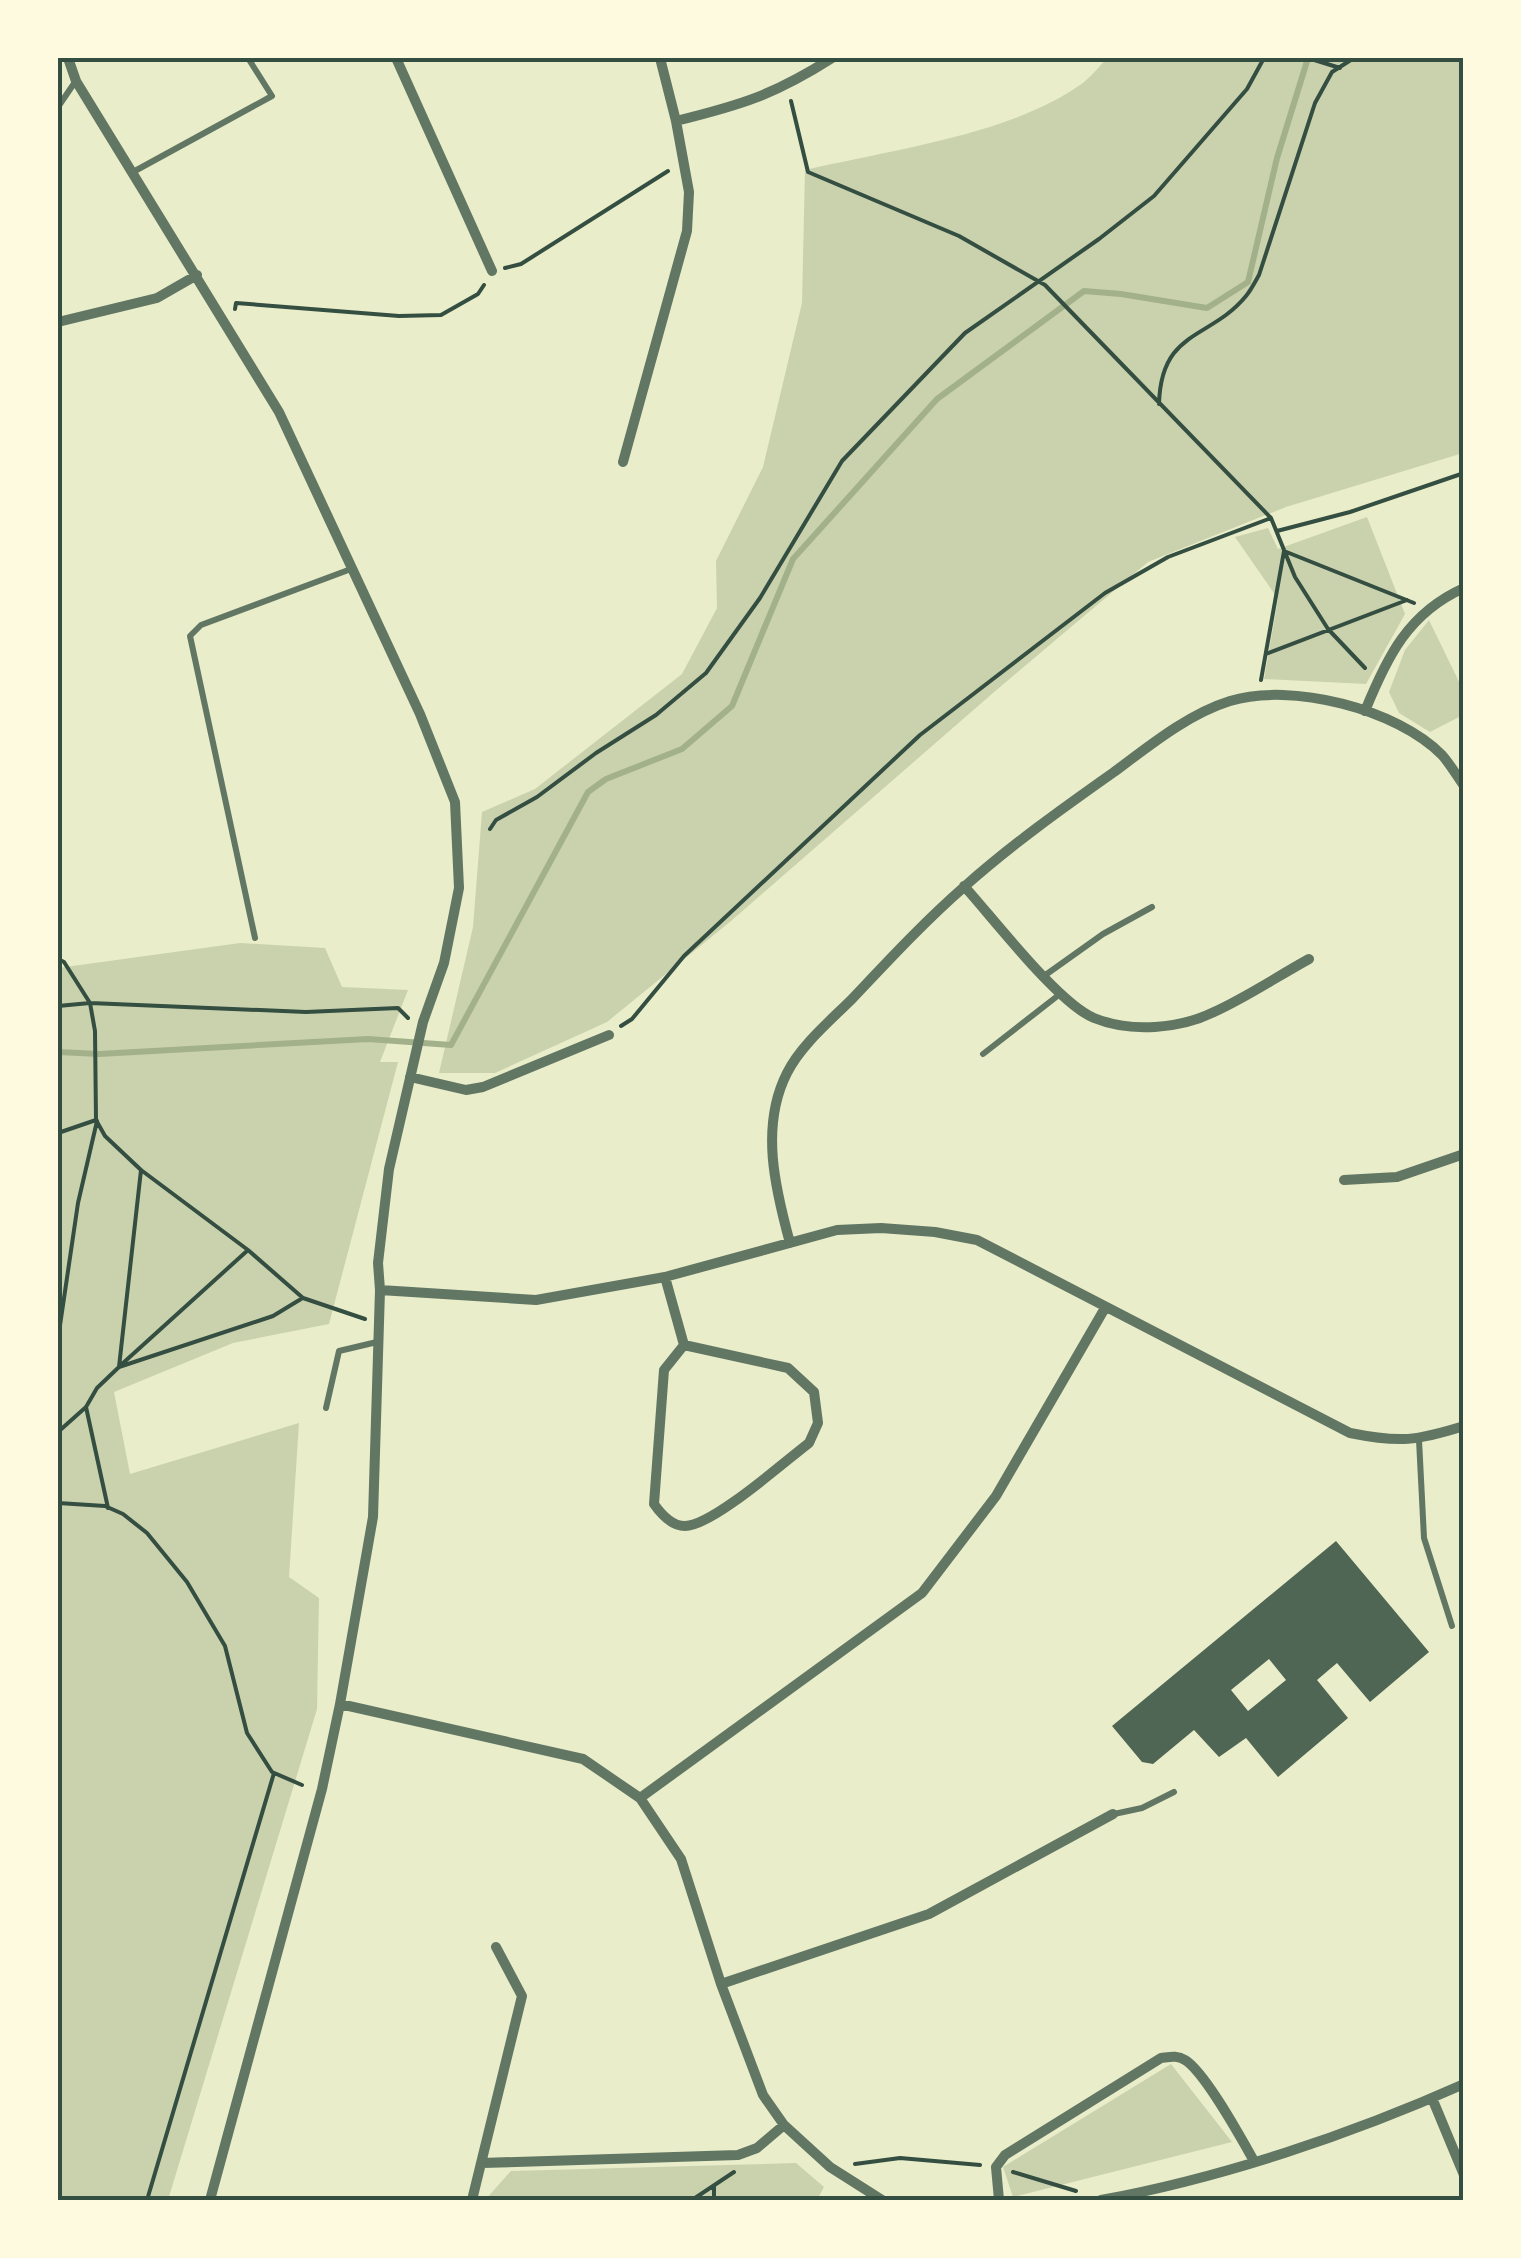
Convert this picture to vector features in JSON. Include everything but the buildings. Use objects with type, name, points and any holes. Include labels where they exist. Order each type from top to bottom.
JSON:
[{"type":"street","points":[[68,58],[76,81],[279,412],[420,714],[455,802],[460,888],[444,963],[423,1022],[389,1169],[378,1263],[373,1517],[322,1789],[210,2200]]},
{"type":"street","points":[[396,58],[492,271]]},
{"type":"street","points":[[623,462],[687,231],[689,192],[685,161],[660,58]]},
{"type":"street","points":[[676,121],[743,104],[788,86],[832,58]]},
{"type":"street","points":[[58,322],[158,298],[197,275]]},
{"type":"street","points":[[1365,711],[1379,677],[1410,626],[1426,608],[1464,588]]},
{"type":"street","points":[[790,1242],[771,1151],[775,1104],[788,1070],[964,886],[1041,824],[1198,714],[1229,701],[1258,695],[1292,693],[1324,698],[1401,727],[1441,754],[1464,786]]},
{"type":"street","points":[[964,886],[1060,994],[1092,1018],[1133,1027],[1177,1025],[1214,1012],[1309,958]]},
{"type":"street","points":[[410,1077],[466,1090],[483,1088],[609,1035]]},
{"type":"street","points":[[1344,1180],[1398,1177],[1464,1154]]},
{"type":"street","points":[[380,1290],[536,1300],[665,1277],[838,1230],[935,1232],[977,1240],[1350,1433],[1388,1441],[1419,1440],[1464,1426]]},
{"type":"street","points":[[665,1277],[684,1345]]},
{"type":"street","points":[[640,1798],[922,1593],[996,1496],[1105,1308]]},
{"type":"street","points":[[684,1345],[788,1368],[814,1392],[818,1423],[809,1442],[704,1523],[680,1527],[663,1516],[654,1504],[664,1370],[684,1345]]},
{"type":"street","points":[[340,1704],[583,1759],[640,1798],[681,1859],[721,1984],[764,2095],[784,2125],[830,2167],[882,2200]]},
{"type":"street","points":[[721,1984],[929,1914],[1112,1814]]},
{"type":"street","points":[[472,2200],[522,1996],[496,1947]]},
{"type":"street","points":[[999,2200],[996,2167],[1005,2155],[1161,2058],[1177,2056],[1189,2062],[1235,2126],[1254,2161]]},
{"type":"street","points":[[1102,2200],[1127,2198],[1254,2161],[1464,2084]]},
{"type":"street","points":[[1432,2098],[1464,2175]]},
{"type":"street","points":[[482,2164],[738,2156],[757,2148],[784,2125]]},
{"type":"lane","points":[[133,172],[272,96],[248,58]]},
{"type":"lane","points":[[58,107],[76,81]]},
{"type":"lane","points":[[255,938],[190,636],[200,625],[352,568]]},
{"type":"lane","points":[[1044,976],[1104,934],[1152,907]]},
{"type":"lane","points":[[983,1054],[1060,994]]},
{"type":"lane","points":[[326,1408],[339,1351],[377,1342]]},
{"type":"lane","points":[[1419,1440],[1424,1538],[1452,1626]]},
{"type":"lane","points":[[1112,1814],[1142,1808],[1174,1792]]},
{"type":"path","points":[[1308,58],[1328,60],[1340,68]]},
{"type":"path","points":[[1158,404],[1159,388],[1172,354],[1191,334],[1245,298],[1259,275],[1314,103],[1332,72],[1354,58]]},
{"type":"path","points":[[490,829],[496,820],[537,797],[656,714],[706,673],[760,598],[842,461],[965,332],[1154,196],[1247,89],[1265,59]]},
{"type":"path","points":[[788,86],[808,172],[959,236],[1045,285],[1270,518],[1295,577],[1328,629],[1356,660],[1379,677]]},
{"type":"path","points":[[235,309],[236,303],[441,316],[478,294],[492,271],[522,264],[685,161]]},
{"type":"path","points":[[1276,532],[1350,512],[1464,473]]},
{"type":"path","points":[[609,1035],[632,1019],[684,956],[920,734],[1104,593],[1168,557],[1270,518]]},
{"type":"path","points":[[1284,552],[1426,608]]},
{"type":"path","points":[[1258,695],[1284,552]]},
{"type":"path","points":[[1266,654],[1406,600]]},
{"type":"path","points":[[58,959],[64,962],[90,1004],[96,1085],[96,1121],[78,1203],[58,1340]]},
{"type":"path","points":[[58,1006],[306,1012],[398,1008],[408,1018]]},
{"type":"path","points":[[58,1133],[96,1121]]},
{"type":"path","points":[[96,1121],[105,1136],[140,1170],[248,1250],[303,1298],[378,1324]]},
{"type":"path","points":[[119,1367],[140,1170]]},
{"type":"path","points":[[58,1432],[86,1407],[97,1388],[248,1250]]},
{"type":"path","points":[[119,1367],[273,1316],[303,1298]]},
{"type":"path","points":[[86,1407],[108,1508]]},
{"type":"path","points":[[58,1503],[108,1508],[123,1514],[147,1533],[187,1582],[225,1646],[247,1733],[274,1773],[302,1785]]},
{"type":"path","points":[[148,2200],[274,1773]]},
{"type":"path","points":[[692,2200],[741,2167],[738,2156]]},
{"type":"path","points":[[830,2167],[900,2158],[996,2167],[1076,2191]]},
{"type":"path","points":[[714,2186],[714,2200]]},
{"type":"green space","points":[[1107,58],[1463,58],[1463,453],[1286,507],[1148,562],[731,921],[607,1022],[495,1073],[439,1073],[473,927],[482,812],[535,789],[682,674],[717,608],[716,561],[763,467],[802,303],[805,170],[947,139],[1019,117],[1080,85]]},
{"type":"green space","points":[[1367,517],[1405,614],[1366,684],[1264,679],[1278,599],[1235,537],[1268,528],[1278,549]]},
{"type":"green space","points":[[1429,620],[1463,690],[1463,715],[1430,732],[1399,713],[1389,692],[1405,650]]},
{"type":"green space","points":[[240,943],[325,948],[342,987],[408,990],[380,1062],[398,1062],[329,1324],[233,1343],[114,1392],[130,1474],[299,1423],[289,1577],[319,1598],[317,1709],[168,2200],[58,2200],[58,968]]},
{"type":"green space","points":[[1171,2064],[1232,2142],[1013,2197],[1003,2167]]},
{"type":"green space","points":[[796,2163],[824,2187],[817,2200],[485,2200],[511,2171]]},
{"type":"waterway","points":[[58,1052],[99,1054],[368,1039],[451,1045],[588,792],[606,779],[682,749],[732,706],[793,559],[937,399],[1084,291],[1207,308],[1248,282],[1277,158],[1308,58]]}]
